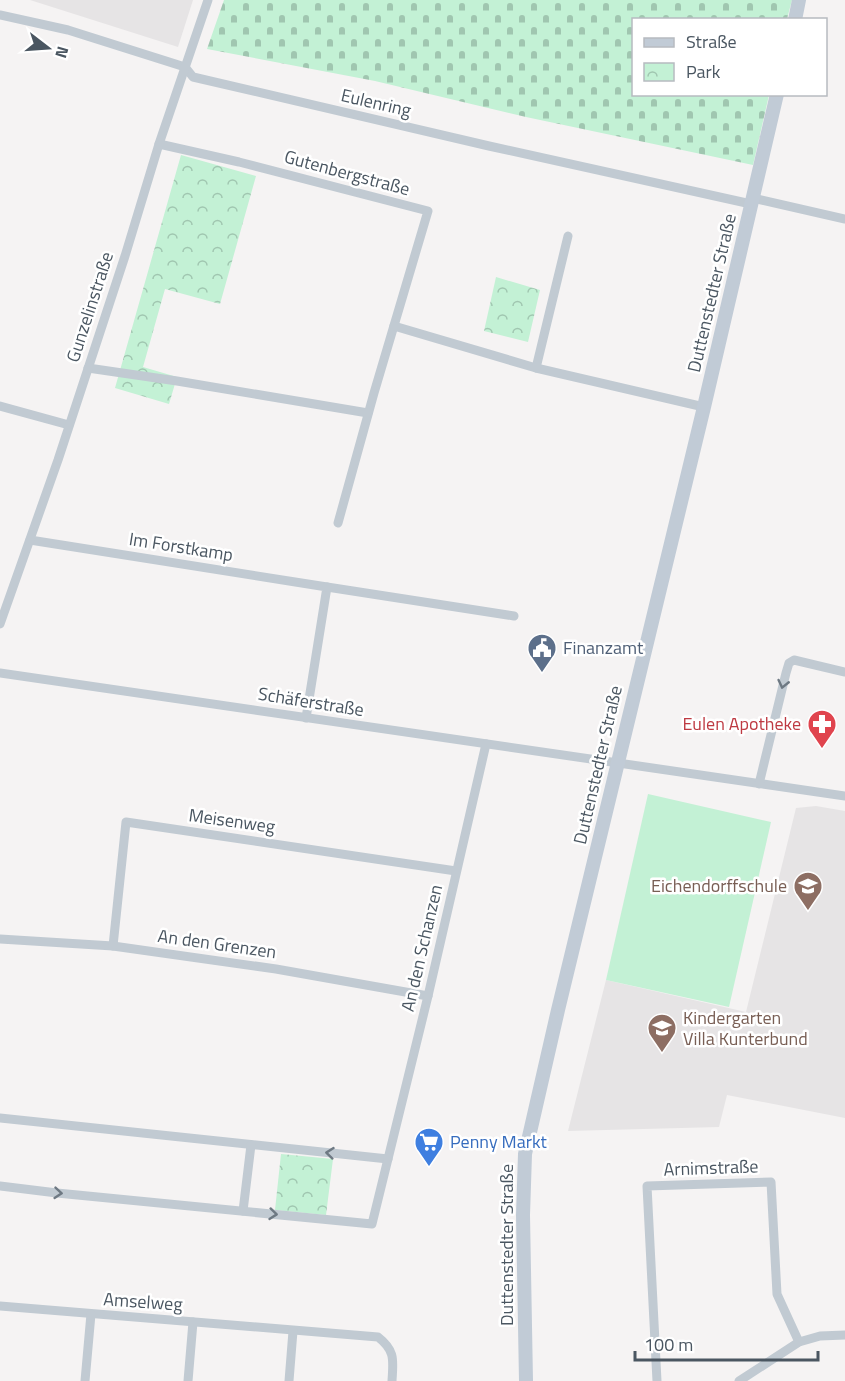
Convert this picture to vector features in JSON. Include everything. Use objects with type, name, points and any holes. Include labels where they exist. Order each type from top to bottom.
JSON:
[{"type":"street","name":"Gunzelinstraße","points":[[0,624],[88,368],[159,144],[208,0]]},
{"type":"street","points":[[796,18],[800,0]]},
{"type":"street","name":"Eulenring","points":[[0,15],[68,30],[185,67],[194,77],[489,146],[845,219]]},
{"type":"street","name":"Duttenstedter Straße","points":[[526,1381],[523,1215],[525,1154],[777,96]]},
{"type":"street","name":"Gutenbergstraße","points":[[159,144],[239,162],[428,211],[368,413],[338,524]]},
{"type":"street","points":[[536,368],[568,236]]},
{"type":"street","points":[[394,326],[536,368],[704,406]]},
{"type":"street","points":[[88,368],[368,413]]},
{"type":"street","points":[[0,405],[69,425]]},
{"type":"street","name":"Im Forstkamp","points":[[30,540],[514,616]]},
{"type":"street","points":[[306,718],[327,587]]},
{"type":"street","points":[[759,784],[789,663],[794,660],[845,672]]},
{"type":"street","name":"Schäferstraße","points":[[0,673],[845,796]]},
{"type":"street","name":"An den Schanzen","points":[[0,1186],[372,1224],[486,744]]},
{"type":"street","name":"Meisenweg","points":[[112,946],[126,822],[456,871]]},
{"type":"street","name":"An den Grenzen","points":[[0,939],[112,946],[276,969],[428,996]]},
{"type":"street","points":[[0,1118],[388,1159]]},
{"type":"street","points":[[243,1211],[250,1145]]},
{"type":"street","name":"Arnimstraße","points":[[657,1381],[647,1186],[771,1182],[777,1294],[799,1342]]},
{"type":"street","name":"Amselweg","points":[[0,1306],[378,1337],[388,1345],[393,1356],[392,1381]]},
{"type":"street","name":"Amselweg","points":[[85,1381],[91,1314]]},
{"type":"street","name":"Amselweg","points":[[188,1381],[193,1322]]},
{"type":"street","points":[[289,1381],[293,1331]]},
{"type":"street","points":[[739,1381],[799,1342],[820,1336],[845,1335]]},
{"type":"shaded area","points":[[30,0],[193,0],[178,47]]},
{"type":"shaded area","points":[[816,806],[845,811],[845,1118],[727,1095],[719,1127],[568,1131],[606,980],[746,1012],[796,808]]},
{"type":"green space","points":[[224,0],[792,0],[787,18],[632,18],[632,96],[769,96],[753,165],[526,117],[375,81],[207,49]]},
{"type":"green space","points":[[181,155],[256,176],[220,304],[165,289],[143,367],[177,377],[169,404],[115,388]]},
{"type":"green space","points":[[496,277],[540,290],[528,342],[484,331]]},
{"type":"green space","points":[[648,794],[771,822],[729,1007],[606,980]]},
{"type":"green space","points":[[281,1154],[333,1159],[326,1215],[275,1210]]},
{"type":"place","name":"Finanzamt","points":[[542,674]]},
{"type":"place","name":"Eulen Apotheke","points":[[822,750]]},
{"type":"place","name":"Eichendorffschule","points":[[808,912]]},
{"type":"place","name":"Kindergarten Villa Kunterbund","points":[[662,1054]]},
{"type":"place","name":"Penny Markt","points":[[429,1168]]}]
